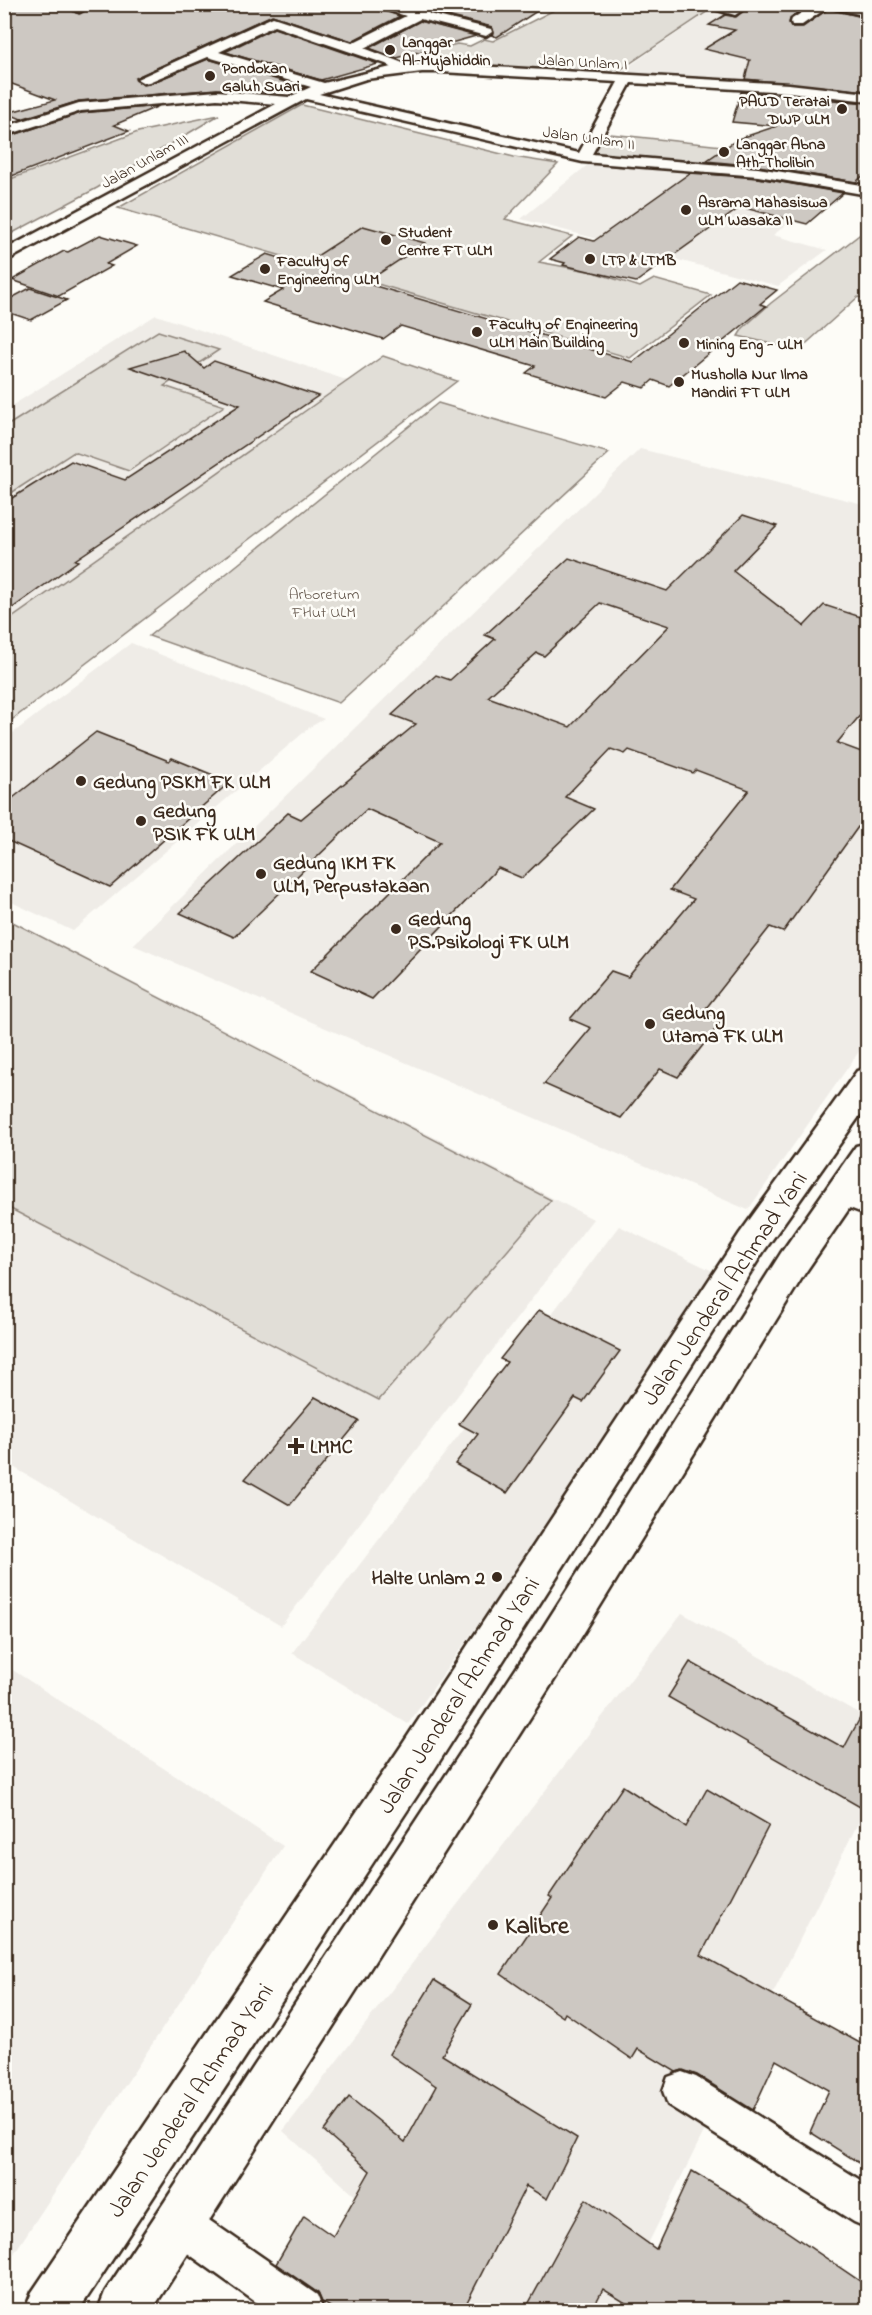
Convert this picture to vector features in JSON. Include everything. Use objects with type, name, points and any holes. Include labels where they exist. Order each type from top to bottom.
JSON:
[{"type":"highway","name":"Jalan Jenderal Achmad Yani","points":[[50,2310],[411,1767],[752,1242],[819,1144],[867,1080]]},
{"type":"highway","points":[[819,1144],[859,1180]]},
{"type":"highway","name":"Jalan Jenderal Achmad Yani","points":[[123,2310],[553,1647],[793,1263],[859,1180]]},
{"type":"highway","points":[[752,1242],[793,1263]]},
{"type":"street","points":[[374,4],[486,32]]},
{"type":"street","points":[[353,48],[438,4]]},
{"type":"street","points":[[704,4],[735,11]]},
{"type":"street","points":[[797,22],[824,4]]},
{"type":"street","points":[[832,4],[867,12]]},
{"type":"street","points":[[144,79],[207,53],[273,21],[391,61],[405,68]]},
{"type":"street","points":[[207,53],[324,87]]},
{"type":"street","name":"Jalan Unlam I","points":[[300,98],[324,87],[368,74],[405,68],[441,68],[625,81],[789,88],[867,97]]},
{"type":"street","points":[[583,158],[625,81]]},
{"type":"street","name":"Jalan Unlam II","points":[[4,132],[79,107],[217,96],[300,98],[583,158],[758,172],[867,191]]},
{"type":"street","name":"Jalan Unlam III","points":[[4,257],[300,98]]},
{"type":"street","points":[[682,2091],[867,2208]]},
{"type":"street","points":[[179,2223],[302,2310]]},
{"type":"shaded area","points":[[713,9],[732,13],[738,9],[867,39],[867,93],[781,83],[613,77]]},
{"type":"shaded area","points":[[590,163],[770,182],[831,192],[773,235],[827,250],[778,286],[521,219]]},
{"type":"shaded area","points":[[156,315],[349,381],[5,632],[5,410]]},
{"type":"shaded area","points":[[640,449],[867,505],[867,1040],[748,1210],[133,945]]},
{"type":"shaded area","points":[[131,643],[324,719],[310,727],[73,931],[5,899],[5,739]]},
{"type":"shaded area","points":[[5,917],[593,1219],[281,1626],[5,1462]]},
{"type":"shaded area","points":[[619,1226],[723,1276],[408,1724],[292,1653]]},
{"type":"shaded area","points":[[682,1613],[867,1718],[867,1805],[615,2310],[482,2310],[283,2131]]},
{"type":"shaded area","points":[[5,1665],[283,1846],[5,2267]]},
{"type":"green space","points":[[688,4],[711,9],[611,76],[419,61],[426,52],[457,44],[470,46],[484,39],[493,41],[564,5]]},
{"type":"green space","points":[[302,105],[514,157],[558,164],[505,219],[572,236],[539,262],[593,272],[640,287],[654,279],[711,295],[630,358],[118,208]]},
{"type":"green space","points":[[219,115],[97,188],[5,237],[5,181],[138,132]]},
{"type":"green space","points":[[601,133],[806,155],[791,174],[603,156],[593,151]]},
{"type":"green space","points":[[867,229],[867,299],[858,297],[799,350],[738,336],[743,328],[771,303]]},
{"type":"green space","points":[[158,331],[219,350],[164,386],[224,406],[129,471],[74,452],[5,497],[5,427]]},
{"type":"green space","points":[[383,356],[457,381],[5,725],[5,623]]},
{"type":"green space","name":"Arboretum FHut ULM","points":[[438,403],[609,453],[339,703],[149,636]]},
{"type":"green space","points":[[4,918],[551,1200],[379,1400],[5,1206]]},
{"type":"building","points":[[4,4],[69,4],[74,12],[79,14],[87,10],[87,4],[366,4],[400,16],[352,41],[272,15],[135,78],[143,85],[149,84],[208,59],[292,84],[277,92],[217,89],[79,101],[21,119],[7,113],[55,100],[4,81]]},
{"type":"building","points":[[402,4],[548,4],[497,37],[491,35],[494,33],[492,27],[431,12],[429,7],[417,9]]},
{"type":"building","points":[[742,4],[810,4],[791,17],[789,23],[792,27],[803,27],[828,9],[867,18],[867,91],[745,79],[750,60],[704,49],[735,30],[709,25],[725,15],[736,17],[743,11],[740,6]]},
{"type":"building","points":[[420,21],[476,36],[397,58],[369,48]]},
{"type":"building","points":[[274,28],[378,64],[321,80],[225,52]]},
{"type":"building","points":[[741,92],[867,103],[867,172],[856,182],[758,166],[706,161],[738,139],[777,126],[732,122]]},
{"type":"building","points":[[159,106],[114,125],[129,131],[4,179],[4,138],[81,113]]},
{"type":"building","points":[[690,173],[758,178],[843,193],[807,224],[741,207],[636,282],[563,265],[565,263],[550,259],[579,237],[594,241]]},
{"type":"building","name":"Faculty of Engineering ULM Main Building","points":[[363,226],[425,243],[365,283],[633,362],[737,279],[777,290],[760,304],[766,306],[669,386],[653,380],[644,388],[625,382],[606,397],[526,373],[535,366],[401,326],[383,339],[263,302],[283,290],[232,275],[267,254],[303,265]]},
{"type":"building","points":[[100,235],[137,246],[106,264],[112,266],[59,296],[12,280],[64,251],[68,252]]},
{"type":"building","points":[[30,288],[67,300],[31,320],[4,311],[4,302]]},
{"type":"building","points":[[184,351],[204,368],[214,361],[318,396],[75,560],[78,561],[4,614],[4,503],[71,461],[125,480],[240,405],[130,367]]},
{"type":"building","points":[[743,515],[777,526],[733,571],[804,626],[824,605],[867,619],[867,707],[837,743],[867,754],[867,830],[858,827],[783,932],[770,927],[703,1012],[722,1021],[678,1077],[660,1069],[621,1118],[544,1084],[591,1028],[570,1019],[611,971],[628,977],[694,899],[670,890],[749,790],[696,770],[693,773],[629,750],[625,754],[611,749],[565,797],[594,809],[522,878],[498,868],[372,999],[311,971],[440,842],[367,809],[234,937],[180,913],[288,813],[301,819],[416,724],[392,715],[436,675],[450,680],[495,639],[485,635],[569,558],[667,591]],"holes":[[[600,603],[669,626],[570,727],[488,697],[537,653],[544,656]]]},
{"type":"building","points":[[96,732],[169,761],[172,758],[230,782],[110,887],[4,839],[4,805]]},
{"type":"building","points":[[539,1310],[620,1351],[583,1402],[575,1398],[507,1493],[455,1464],[478,1434],[459,1424],[507,1362],[500,1359]]},
{"type":"building","points":[[315,1397],[359,1421],[290,1505],[245,1479]]},
{"type":"building","points":[[690,1662],[844,1748],[867,1705],[867,1811],[668,1697]]},
{"type":"building","points":[[623,1786],[686,1827],[707,1789],[769,1825],[701,1955],[867,2047],[867,2168],[810,2132],[829,2090],[776,2060],[753,2110],[697,2075],[683,2070],[676,2072],[638,2049],[632,2059],[565,2013],[563,2017],[501,1974],[552,1898],[549,1896]]},
{"type":"building","points":[[434,1980],[472,2004],[442,2055],[577,2138],[547,2199],[526,2186],[463,2310],[335,2310],[322,2302],[318,2293],[276,2264],[304,2216],[333,2236],[370,2171],[324,2131],[349,2097],[405,2142],[436,2086],[389,2054]]},
{"type":"building","points":[[692,2171],[742,2201],[867,2286],[867,2310],[637,2310],[603,2289],[592,2310],[525,2310],[586,2199],[656,2249]]},
{"type":"place","name":"Langgar Al-Mujahiddin","points":[[390,50]]},
{"type":"place","name":"Pondokan Galuh Suari","points":[[210,76]]},
{"type":"place","name":"PAUD Teratai DWP ULM","points":[[842,109]]},
{"type":"place","name":"Langgar Abna Ath-Tholibin","points":[[724,152]]},
{"type":"place","name":"Asrama Mahasiswa ULM Wasaka II","points":[[686,210]]},
{"type":"place","name":"Student Centre FT ULM","points":[[386,240]]},
{"type":"place","name":"LTP & LTMB","points":[[590,259]]},
{"type":"place","name":"Faculty of Engineering ULM","points":[[265,269]]},
{"type":"place","name":"Faculty of Engineering ULM Main Building","points":[[477,332]]},
{"type":"place","name":"Mining Eng - ULM","points":[[684,343]]},
{"type":"place","name":"Musholla Nur Ilma Mandiri FT ULM","points":[[679,382]]},
{"type":"place","name":"Gedung PSKM FK ULM","points":[[81,781]]},
{"type":"place","name":"Gedung PSIK FK ULM","points":[[141,821]]},
{"type":"place","name":"Gedung IKM FK ULM, Perpustakaan","points":[[261,874]]},
{"type":"place","name":"Gedung PS.Psikologi FK ULM","points":[[396,929]]},
{"type":"place","name":"Gedung Utama FK ULM","points":[[650,1024]]},
{"type":"place","name":"LMMC","points":[[296,1446]]},
{"type":"place","name":"Halte Unlam 2","points":[[497,1577]]},
{"type":"place","name":"Kalibre","points":[[493,1925]]}]
